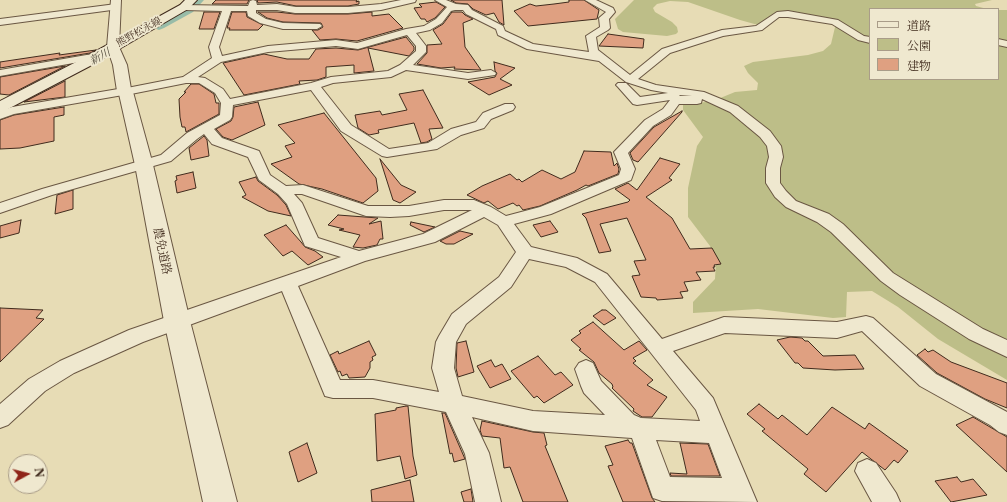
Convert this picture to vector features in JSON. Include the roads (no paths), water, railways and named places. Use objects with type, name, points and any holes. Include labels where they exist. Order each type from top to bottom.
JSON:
[{"type":"street","points":[[190,5],[227,9],[253,4],[295,10],[348,10],[381,7],[407,0]]},
{"type":"street","points":[[439,0],[455,7]]},
{"type":"street","points":[[589,0],[612,12],[604,18],[605,28],[591,36],[593,51],[626,82],[637,101],[680,95],[726,105]]},
{"type":"street","points":[[0,22],[116,3]]},
{"type":"street","name":"農免道路","points":[[116,3],[110,51],[120,65],[125,91],[144,164],[176,321],[220,502]]},
{"type":"street","points":[[253,4],[251,14],[263,21],[283,26],[317,26],[323,30],[322,35],[311,44]]},
{"type":"street","name":"熊野松永線","points":[[0,106],[110,51],[190,5]]},
{"type":"street","points":[[186,80],[218,59],[230,58],[268,49],[311,44],[336,43],[358,46],[409,31],[427,28],[439,21],[448,9],[455,7],[465,7],[469,12],[500,28],[502,33],[531,47],[587,55],[604,60]]},
{"type":"street","points":[[218,59],[214,47],[227,9]]},
{"type":"street","points":[[317,26],[326,19],[324,9]]},
{"type":"street","points":[[626,82],[666,51],[722,33],[759,28],[777,15],[788,14],[835,22],[861,38],[869,40]]},
{"type":"street","points":[[227,102],[314,86],[331,80],[391,74],[404,67],[421,52],[421,46],[409,31]]},
{"type":"street","points":[[0,73],[110,51]]},
{"type":"street","points":[[404,67],[468,76],[485,75],[491,73]]},
{"type":"street","points":[[0,115],[12,111],[186,80],[201,80],[219,92],[227,102],[226,117],[192,136],[166,158],[47,192],[0,208]]},
{"type":"street","points":[[626,82],[655,88],[700,94],[739,112],[765,134],[774,146],[776,158],[773,168],[773,183],[780,194],[791,204],[823,218],[837,228],[887,277],[906,290],[976,334],[1007,349]]},
{"type":"street","points":[[314,86],[346,128],[387,153],[432,146],[456,132],[480,125],[487,116],[509,107]]},
{"type":"street","points":[[504,221],[545,211],[626,177],[628,169],[621,152],[648,123],[667,112],[676,100],[701,100]]},
{"type":"street","points":[[206,128],[217,141],[254,154],[264,177],[283,191],[294,202],[311,242],[359,257]]},
{"type":"street","points":[[283,191],[303,189],[366,211],[409,211],[444,205],[474,205],[504,221],[525,252],[571,262],[601,278],[705,405],[742,497],[662,489],[640,428],[626,422],[592,386],[586,369]]},
{"type":"street","points":[[0,418],[37,385],[67,367],[136,336],[359,257],[429,238],[485,210]]},
{"type":"street","points":[[488,502],[477,453],[453,403],[443,368],[446,342],[459,319],[505,282],[525,252]]},
{"type":"street","points":[[287,282],[333,389],[372,389],[453,403],[533,421],[716,433]]},
{"type":"street","points":[[659,348],[724,325],[837,330],[866,323],[928,380],[998,418],[1007,425]]},
{"type":"street","points":[[867,471],[887,502]]},
{"type":"waterway","name":"新川","points":[[159,25],[188,9],[197,0]]}]
